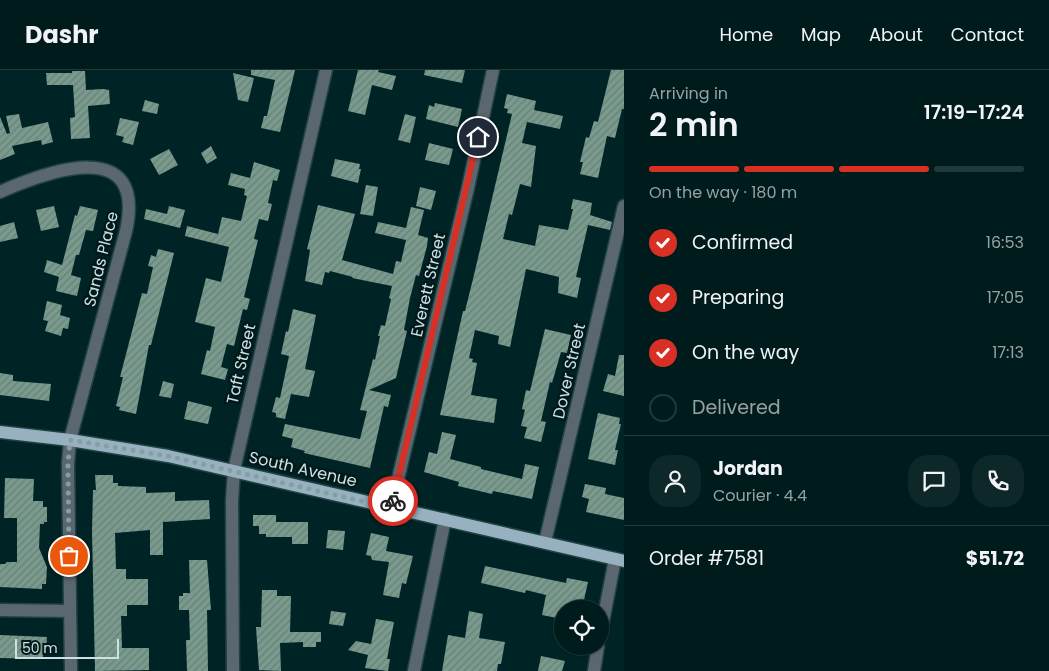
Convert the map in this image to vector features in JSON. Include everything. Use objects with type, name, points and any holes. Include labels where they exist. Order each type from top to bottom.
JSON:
[{"type":"main road","name":"South Avenue","points":[[0,432],[70,440],[168,456],[619,560]]},
{"type":"street","name":"Taft Street","points":[[233,671],[232,501],[234,470],[326,70]]},
{"type":"street","name":"Everett Street","points":[[391,508],[468,188],[492,70]]},
{"type":"street","name":"Sands Place","points":[[0,192],[48,173],[90,167],[114,176],[127,193],[130,206],[126,231],[70,440],[68,464],[71,671]]},
{"type":"street","name":"Dover Street","points":[[545,542],[624,206]]},
{"type":"street","points":[[414,671],[445,519]]},
{"type":"street","points":[[609,601],[619,560]]},
{"type":"street","points":[[0,610],[70,612]]},
{"type":"street","points":[[594,671],[597,655]]},
{"type":"building","points":[[251,70],[295,70],[280,132],[261,128],[264,116],[267,116],[275,80],[251,75]]},
{"type":"building","points":[[358,70],[379,70],[378,72],[396,76],[392,90],[372,85],[365,115],[348,111]]},
{"type":"building","points":[[425,70],[465,70],[462,83],[424,75]]},
{"type":"building","points":[[611,70],[624,70],[624,109],[622,109],[615,138],[607,136],[598,178],[580,174],[583,162],[580,162],[586,137],[589,138],[594,121],[598,122]]},
{"type":"building","points":[[72,71],[85,71],[86,90],[109,90],[110,104],[88,106],[90,138],[71,139],[70,118],[75,117],[73,85],[47,85],[46,73],[72,73]]},
{"type":"building","points":[[233,73],[254,78],[248,102],[238,100]]},
{"type":"building","points":[[507,94],[536,101],[534,110],[563,116],[560,129],[527,122],[522,143],[536,146],[531,187],[520,184],[512,215],[509,214],[503,239],[535,246],[539,225],[568,230],[573,209],[571,209],[573,199],[592,203],[590,215],[612,222],[610,230],[588,225],[576,277],[581,278],[577,298],[558,293],[559,277],[526,269],[510,347],[498,344],[499,336],[475,330],[469,358],[473,359],[472,362],[477,363],[471,395],[497,399],[494,423],[440,415],[463,311],[465,311],[473,279],[512,114],[507,113],[508,109],[504,108]]},
{"type":"building","points":[[145,100],[159,104],[157,114],[142,111]]},
{"type":"building","points":[[435,103],[462,109],[458,127],[426,119],[429,105],[434,107]]},
{"type":"building","points":[[19,114],[22,128],[48,122],[53,142],[42,145],[41,140],[12,146],[15,154],[0,160],[0,117],[7,134],[10,133],[6,116]]},
{"type":"building","points":[[405,114],[416,117],[410,143],[398,140]]},
{"type":"building","points":[[120,118],[139,122],[133,145],[122,142],[124,137],[116,135]]},
{"type":"building","points":[[429,143],[453,149],[449,165],[425,160]]},
{"type":"building","points":[[211,146],[217,158],[207,164],[201,153]]},
{"type":"building","points":[[169,149],[178,165],[159,175],[150,159]]},
{"type":"building","points":[[335,159],[360,164],[359,169],[361,169],[358,183],[331,176]]},
{"type":"building","points":[[254,162],[280,170],[277,181],[273,180],[268,203],[272,204],[268,221],[259,219],[254,239],[258,240],[244,297],[250,299],[247,310],[243,309],[234,346],[227,344],[221,367],[228,369],[225,380],[201,374],[207,350],[210,351],[215,327],[195,322],[206,278],[221,282],[229,247],[185,236],[187,226],[218,234],[222,217],[241,221],[247,196],[244,195],[245,189],[228,185],[231,173],[250,178]]},
{"type":"building","points":[[366,185],[378,187],[373,216],[360,214]]},
{"type":"building","points":[[420,187],[436,191],[431,210],[416,206]]},
{"type":"building","points":[[318,205],[355,214],[342,260],[393,274],[396,261],[401,262],[406,240],[375,233],[378,222],[406,228],[411,207],[424,210],[418,235],[428,238],[427,246],[419,276],[416,275],[410,298],[404,330],[407,331],[396,378],[369,390],[391,395],[388,407],[384,406],[370,468],[304,453],[305,451],[291,447],[293,439],[282,436],[285,424],[360,439],[367,411],[360,410],[373,359],[375,360],[381,325],[385,326],[391,299],[389,298],[392,286],[352,278],[330,271],[329,273],[325,272],[322,285],[305,281],[310,250],[307,249]]},
{"type":"building","points":[[54,206],[59,227],[41,231],[36,210]]},
{"type":"building","points":[[80,206],[98,210],[93,231],[86,230],[79,255],[76,255],[71,275],[81,278],[77,296],[56,291],[59,277],[44,272],[47,260],[62,265],[75,215],[77,216]]},
{"type":"building","points":[[169,206],[185,210],[180,228],[144,219],[146,209],[167,214]]},
{"type":"building","points":[[14,222],[18,238],[0,242],[0,226]]},
{"type":"building","points":[[158,249],[174,253],[151,345],[149,345],[136,414],[119,410],[120,407],[116,406],[123,377],[120,377],[142,293],[147,294],[153,267],[148,266],[151,255],[156,257]]},
{"type":"building","points":[[47,301],[62,305],[60,315],[70,318],[68,329],[63,328],[61,336],[45,331],[48,321],[43,320]]},
{"type":"building","points":[[293,309],[316,315],[305,369],[315,371],[309,397],[291,394],[285,419],[276,417],[276,413],[272,412],[276,397],[280,398],[289,356],[281,354]]},
{"type":"building","points":[[545,329],[571,335],[567,353],[561,352],[552,383],[550,382],[541,421],[546,422],[541,442],[524,438],[527,427],[521,426],[525,410],[522,409],[526,390],[530,391]]},
{"type":"building","points":[[619,355],[624,355],[624,396],[603,391],[608,374],[615,376]]},
{"type":"building","points":[[0,373],[13,375],[13,381],[51,384],[49,401],[0,395]]},
{"type":"building","points":[[163,381],[174,384],[171,398],[159,396]]},
{"type":"building","points":[[188,401],[212,407],[208,424],[184,419]]},
{"type":"building","points":[[598,413],[620,418],[619,424],[621,424],[615,450],[618,450],[615,465],[588,459]]},
{"type":"building","points":[[442,432],[456,435],[450,459],[522,479],[525,464],[539,467],[532,499],[493,491],[492,494],[458,486],[459,482],[424,472],[429,452],[437,454]]},
{"type":"building","points":[[95,475],[113,475],[113,483],[118,483],[118,486],[146,487],[146,493],[175,492],[175,501],[209,500],[210,519],[163,522],[163,555],[150,555],[150,530],[115,533],[116,569],[126,569],[126,579],[148,579],[148,605],[127,605],[127,616],[121,616],[122,648],[149,648],[149,670],[95,671],[92,532],[93,490],[96,490]]},
{"type":"building","points":[[5,478],[34,479],[33,501],[43,501],[43,507],[47,507],[47,522],[40,524],[39,548],[47,567],[46,584],[42,584],[42,589],[0,587],[0,564],[17,562],[17,518],[4,518]]},
{"type":"building","points":[[585,484],[606,488],[605,494],[624,498],[624,520],[586,512],[589,499],[582,497]]},
{"type":"building","points":[[253,515],[276,515],[276,522],[308,522],[308,544],[292,544],[292,537],[266,537],[266,534],[259,534],[259,526],[253,526]]},
{"type":"building","points":[[328,530],[345,531],[343,550],[326,548]]},
{"type":"building","points":[[371,533],[389,537],[386,551],[413,556],[406,584],[402,583],[399,598],[383,595],[389,562],[372,560],[371,556],[366,555]]},
{"type":"building","points":[[189,560],[207,560],[211,610],[207,610],[208,671],[187,671],[186,640],[190,640],[189,610],[179,610],[179,596],[183,596],[183,593],[190,593]]},
{"type":"building","points":[[485,566],[566,583],[567,578],[588,582],[584,600],[554,600],[554,617],[542,615],[546,595],[526,590],[525,593],[481,583]]},
{"type":"building","points":[[262,590],[277,590],[277,596],[291,596],[290,632],[321,632],[321,642],[316,642],[316,647],[303,647],[303,642],[280,643],[281,671],[259,670],[256,627],[261,627]]},
{"type":"building","points":[[331,611],[346,613],[343,626],[329,624]]},
{"type":"building","points":[[469,611],[483,614],[479,638],[505,642],[501,664],[498,664],[497,671],[442,671],[448,635],[465,638]]},
{"type":"building","points":[[376,619],[394,622],[387,659],[390,659],[388,671],[365,668],[368,655],[348,650],[356,641],[371,644]]},
{"type":"building","points":[[0,635],[47,637],[46,650],[43,650],[43,659],[0,658]]},
{"type":"building","points":[[541,656],[565,661],[562,671],[538,671]]},
{"type":"way so far","points":[[69,556],[68,464],[70,440],[168,456],[391,508],[393,501]]},
{"type":"route","points":[[393,501],[478,137]]}]
